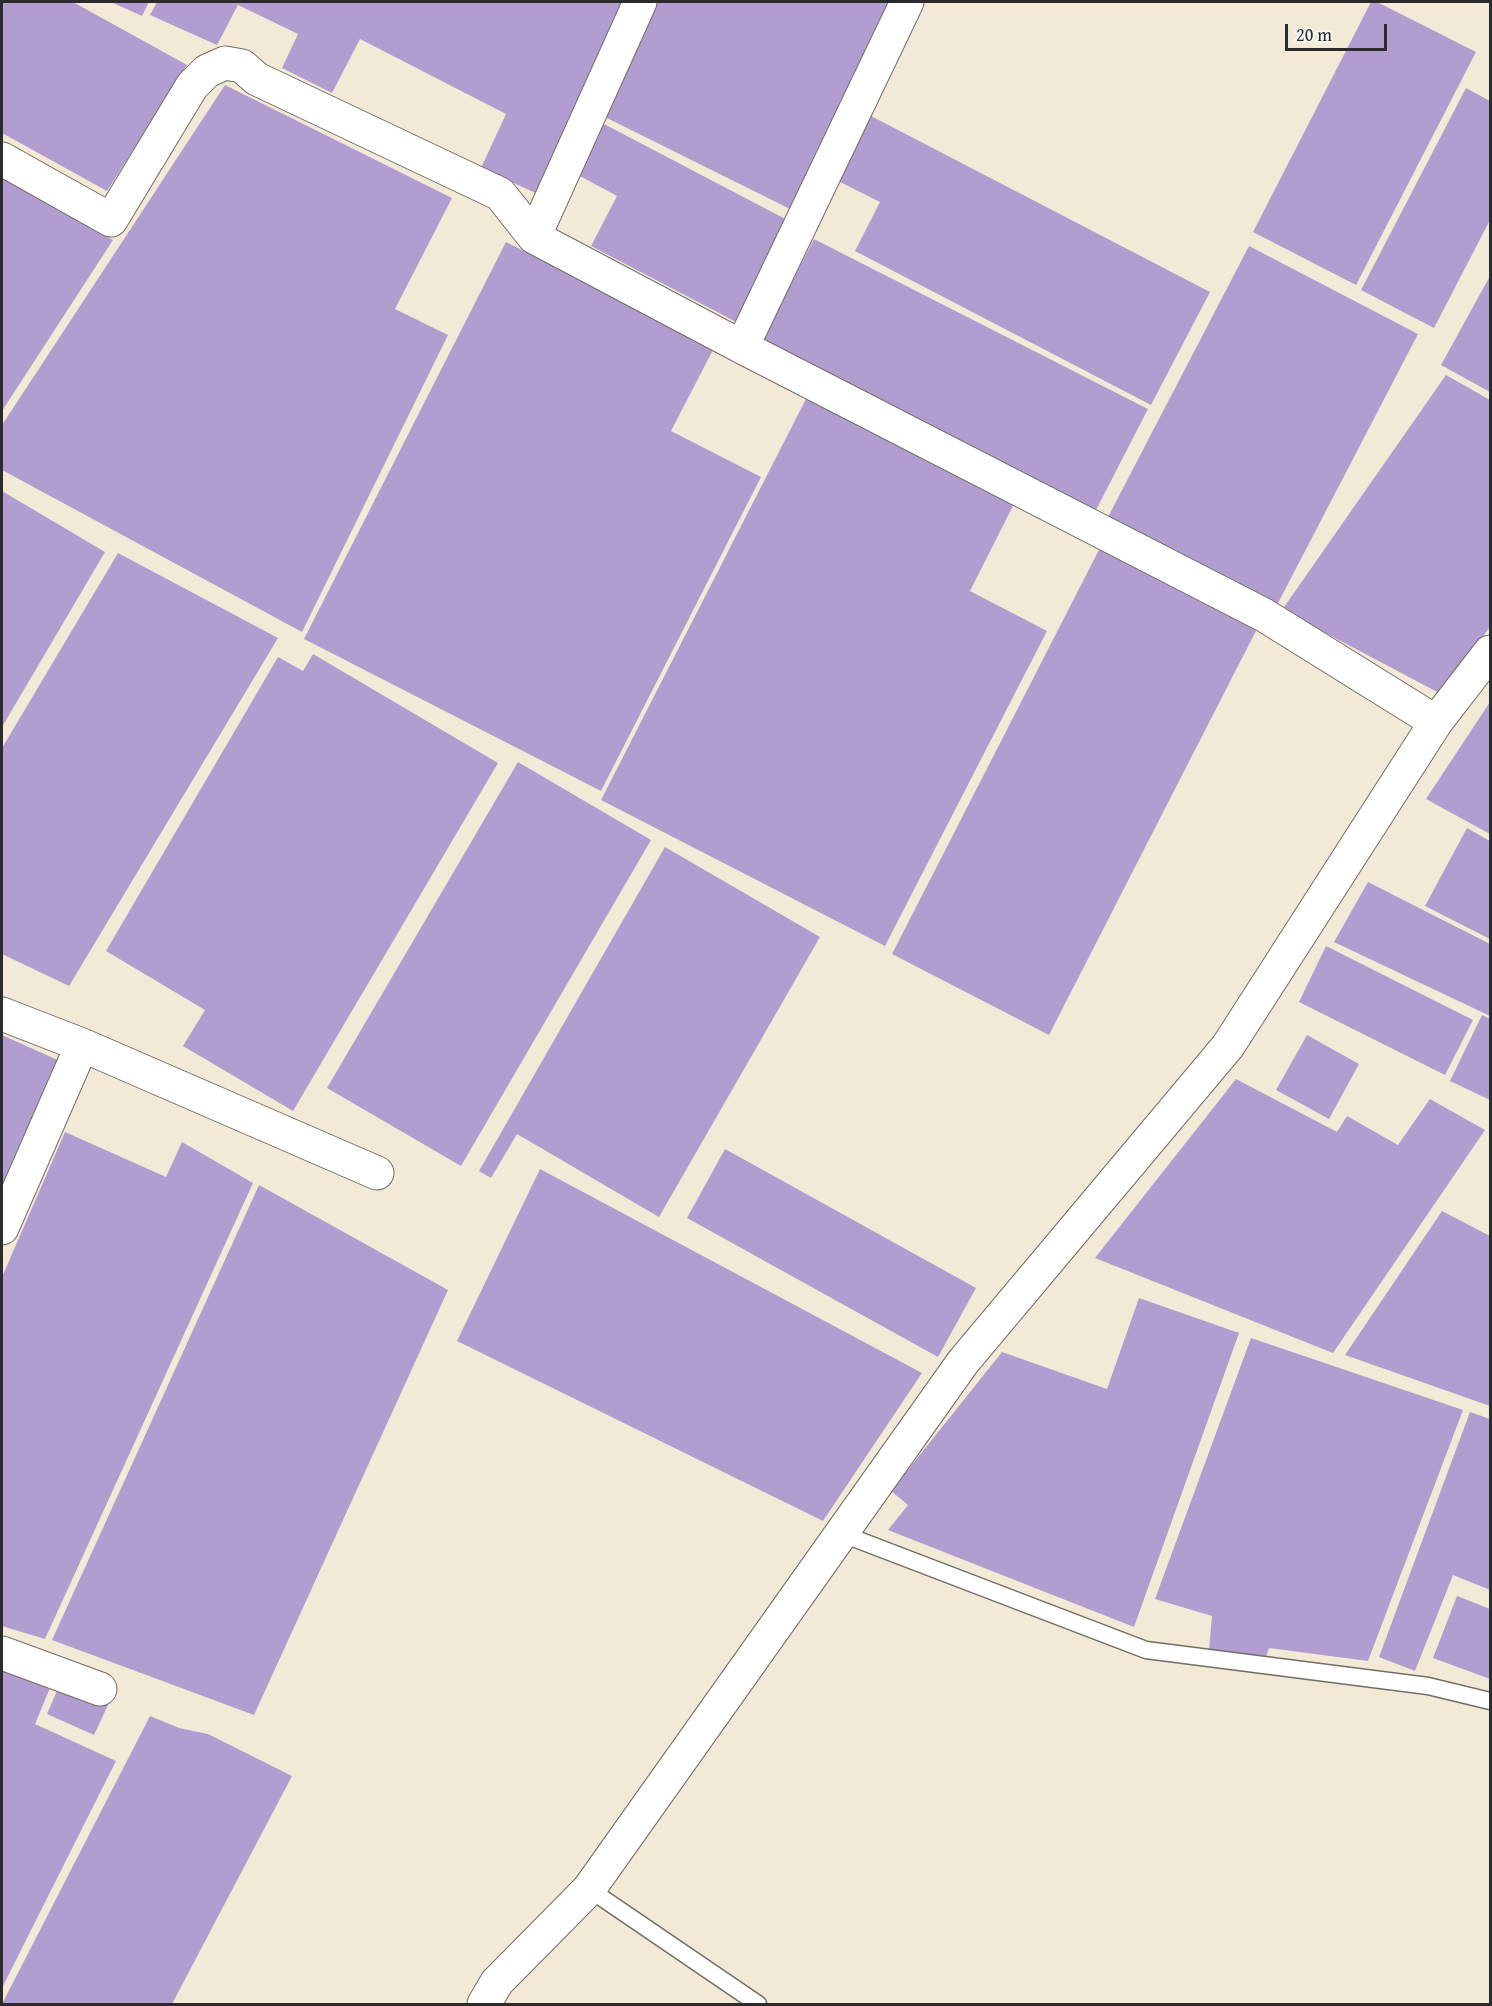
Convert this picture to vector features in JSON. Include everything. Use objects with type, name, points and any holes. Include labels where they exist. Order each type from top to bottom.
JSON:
[{"type":"street","points":[[534,237],[640,2]]},
{"type":"street","points":[[742,346],[907,2]]},
{"type":"street","points":[[2,159],[111,220],[192,86],[207,70],[225,63],[242,66],[257,79],[500,194],[534,237],[1264,615],[1436,722]]},
{"type":"street","points":[[484,2004],[497,1982],[589,1889],[963,1362],[1228,1046],[1436,722],[1491,652]]},
{"type":"street","points":[[2,1014],[82,1045],[377,1173]]},
{"type":"street","points":[[2,1228],[82,1045]]},
{"type":"street","points":[[2,1653],[100,1689]]},
{"type":"lane","points":[[840,1533],[1146,1650],[1428,1686],[1491,1701]]},
{"type":"lane","points":[[589,1889],[758,2004]]},
{"type":"building","points":[[2,2],[73,2],[187,65],[107,191],[2,133]]},
{"type":"building","points":[[111,2],[149,2],[142,16]]},
{"type":"building","points":[[157,2],[629,2],[542,196],[481,168],[506,114],[360,39],[332,93],[282,68],[298,34],[238,5],[217,45],[150,15]]},
{"type":"building","points":[[657,2],[893,2],[794,211],[601,115]]},
{"type":"building","points":[[1371,2],[1377,2],[1476,52],[1356,285],[1253,232]]},
{"type":"building","points":[[225,85],[452,198],[395,309],[448,335],[302,632],[2,470],[2,425]]},
{"type":"building","points":[[1466,88],[1490,101],[1490,220],[1434,328],[1361,290]]},
{"type":"building","points":[[871,116],[1210,292],[1151,405],[855,251],[880,202],[838,181]]},
{"type":"building","points":[[604,124],[793,223],[740,324],[591,246],[617,196],[578,175]]},
{"type":"building","points":[[2,177],[113,240],[2,411]]},
{"type":"building","points":[[814,239],[1148,409],[1096,510],[762,340]]},
{"type":"building","points":[[506,242],[714,348],[671,431],[761,477],[601,791],[304,639]]},
{"type":"building","points":[[1249,246],[1418,334],[1277,605],[1108,517]]},
{"type":"building","points":[[1490,276],[1490,392],[1441,365]]},
{"type":"building","points":[[1446,375],[1490,400],[1490,627],[1441,694],[1282,610]]},
{"type":"building","points":[[808,395],[1015,502],[970,591],[1047,631],[885,946],[601,800]]},
{"type":"building","points":[[2,491],[105,552],[2,727]]},
{"type":"building","points":[[1102,544],[1259,625],[1049,1035],[892,954]]},
{"type":"building","points":[[118,553],[278,638],[69,986],[2,954],[2,748]]},
{"type":"building","points":[[313,654],[498,763],[293,1111],[183,1046],[205,1010],[106,951],[278,657],[303,671]]},
{"type":"building","points":[[1490,702],[1490,834],[1426,799]]},
{"type":"building","points":[[518,762],[651,840],[461,1166],[327,1088]]},
{"type":"building","points":[[1467,828],[1490,841],[1490,939],[1425,906]]},
{"type":"building","points":[[665,847],[820,937],[659,1217],[517,1134],[491,1178],[479,1171]]},
{"type":"building","points":[[1368,882],[1490,944],[1490,1016],[1334,942]]},
{"type":"building","points":[[1326,946],[1473,1020],[1445,1075],[1299,1002]]},
{"type":"building","points":[[1482,1015],[1490,1019],[1490,1100],[1450,1081]]},
{"type":"building","points":[[2,1035],[62,1062],[2,1197]]},
{"type":"building","points":[[1307,1035],[1359,1064],[1329,1119],[1276,1090]]},
{"type":"building","points":[[1236,1079],[1337,1132],[1347,1116],[1398,1145],[1430,1099],[1485,1130],[1333,1353],[1095,1258]]},
{"type":"building","points":[[65,1132],[166,1177],[182,1142],[253,1183],[45,1639],[2,1626],[2,1277]]},
{"type":"building","points":[[725,1149],[976,1288],[938,1357],[687,1218]]},
{"type":"building","points":[[540,1169],[922,1373],[823,1521],[457,1341]]},
{"type":"building","points":[[259,1185],[448,1290],[254,1715],[52,1640]]},
{"type":"building","points":[[1442,1211],[1490,1236],[1490,1406],[1345,1355]]},
{"type":"building","points":[[1139,1298],[1239,1333],[1134,1627],[888,1530],[908,1505],[891,1491],[1002,1352],[1107,1389]]},
{"type":"building","points":[[1251,1338],[1463,1410],[1368,1661],[1269,1648],[1266,1657],[1209,1650],[1212,1616],[1155,1599]]},
{"type":"building","points":[[1470,1412],[1490,1419],[1490,1590],[1453,1575],[1415,1671],[1379,1657]]},
{"type":"building","points":[[1457,1596],[1490,1609],[1490,1679],[1433,1658]]},
{"type":"building","points":[[2,1671],[50,1688],[35,1724],[116,1761],[2,1988]]},
{"type":"building","points":[[60,1684],[108,1705],[94,1735],[47,1714]]},
{"type":"building","points":[[150,1716],[179,1728],[208,1734],[292,1776],[172,2004],[2,2004]]}]
